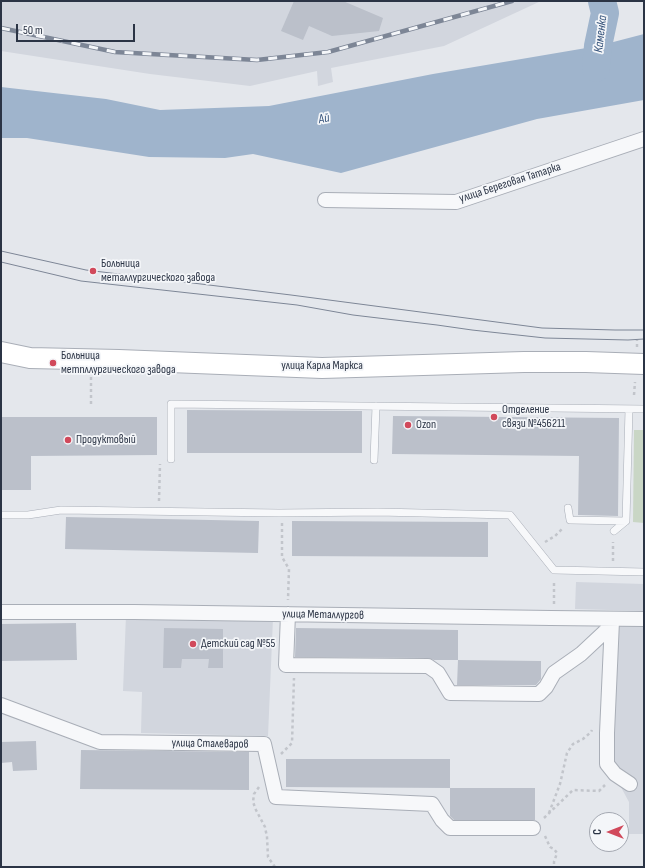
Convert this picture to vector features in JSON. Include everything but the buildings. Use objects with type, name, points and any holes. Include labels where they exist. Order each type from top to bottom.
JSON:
[{"type":"main road","name":"улица Карла Маркса","points":[[1,352],[30,358],[322,368],[531,362],[644,364]]},
{"type":"street","name":"улица Береговая Татарка","points":[[325,200],[456,202],[644,139]]},
{"type":"street","name":"улица Металлургов","points":[[1,612],[134,612],[554,618],[612,622],[644,619]]},
{"type":"street","points":[[288,614],[286,665],[428,666],[438,673],[450,693],[539,694],[546,687],[554,673],[581,654],[612,622]]},
{"type":"street","points":[[612,622],[607,764],[615,774],[630,784]]},
{"type":"street","name":"улица Сталеваров","points":[[1,704],[100,742],[264,744],[276,797],[432,804],[442,820],[450,828],[533,828]]},
{"type":"lane","points":[[171,458],[171,404],[644,409]]},
{"type":"lane","points":[[374,460],[376,406]]},
{"type":"lane","points":[[614,531],[626,521],[629,408]]},
{"type":"lane","points":[[568,508],[570,520],[626,521]]},
{"type":"lane","points":[[1,515],[28,515],[61,510],[282,513],[378,512],[510,515],[554,570],[644,572]]},
{"type":"path","points":[[90,404],[91,359]]},
{"type":"path","points":[[159,511],[160,459]]},
{"type":"path","points":[[282,513],[282,557],[289,569],[288,614]]},
{"type":"path","points":[[536,547],[555,536],[570,520]]},
{"type":"path","points":[[612,572],[614,531]]},
{"type":"path","points":[[554,580],[554,618]]},
{"type":"path","points":[[292,743],[294,686]]},
{"type":"path","points":[[549,813],[560,784],[567,753],[574,744],[591,732],[596,716],[608,717]]},
{"type":"path","points":[[272,778],[260,785],[254,794],[253,802],[266,827],[268,857],[275,867]]},
{"type":"path","points":[[554,867],[557,853],[550,847],[545,837],[533,828],[574,790],[598,791]]},
{"type":"shaded area","points":[[1,1],[541,1],[444,46],[331,68],[333,82],[318,86],[317,71],[250,86],[150,74],[1,51]]},
{"type":"shaded area","points":[[576,582],[644,584],[644,611],[575,609]]},
{"type":"shaded area","points":[[126,615],[273,618],[268,736],[141,733],[142,692],[123,691]]},
{"type":"shaded area","points":[[617,623],[644,623],[644,834],[629,834],[629,802],[616,778],[613,759]]},
{"type":"green space","points":[[634,430],[644,430],[644,523],[633,522]]},
{"type":"water","name":"Ай","points":[[644,34],[644,100],[537,119],[341,173],[253,154],[225,158],[149,157],[27,138],[1,138],[1,87],[106,99],[160,110],[269,106],[433,74],[598,46]]},
{"type":"waterway","name":"Каменка","points":[[596,68],[598,46],[605,13],[602,1]]},
{"type":"tram line","points":[[1,251],[86,270],[542,328],[644,330]]},
{"type":"tram line","points":[[1,262],[81,281],[297,305],[353,315],[472,330],[545,338],[644,339]]},
{"type":"railway","points":[[1,28],[115,52],[257,60],[328,52],[512,1]]},
{"type":"place","name":"Больница металлургического завода","points":[[93,271]]},
{"type":"place","name":"Больница метпллургического завода","points":[[53,363]]},
{"type":"place","name":"Отделение связи №456211","points":[[494,417]]},
{"type":"place","name":"Ozon","points":[[408,425]]},
{"type":"place","name":"Продуктовый","points":[[68,440]]},
{"type":"place","name":"Детский сад №55","points":[[193,644]]}]
